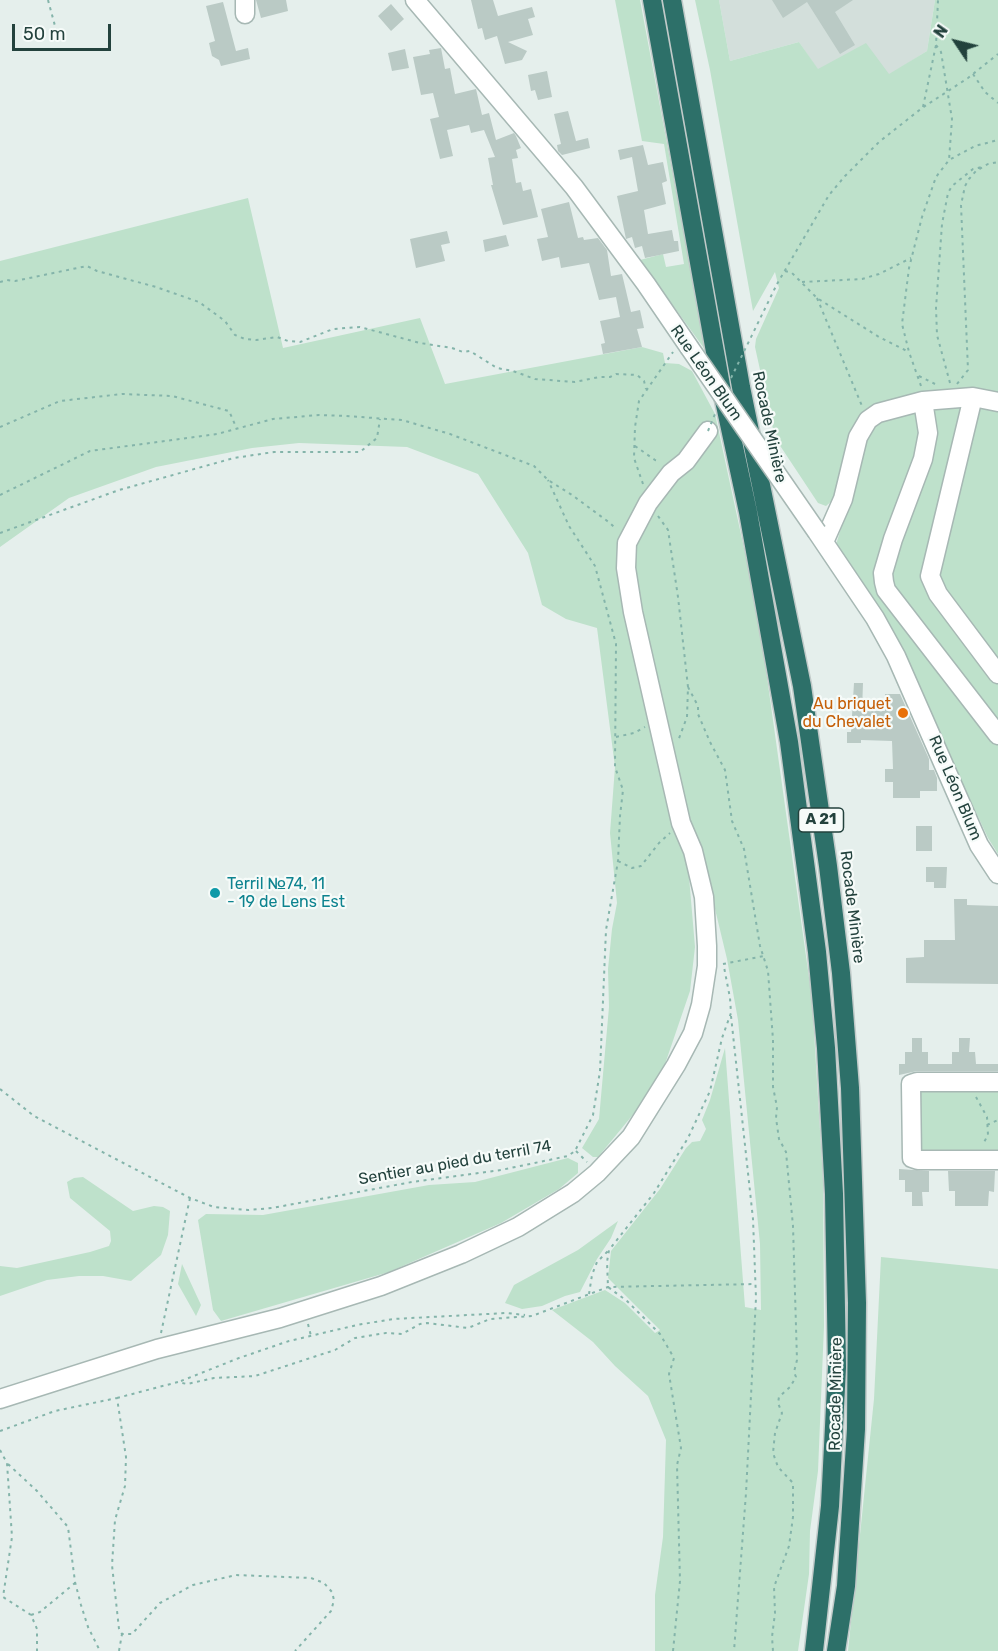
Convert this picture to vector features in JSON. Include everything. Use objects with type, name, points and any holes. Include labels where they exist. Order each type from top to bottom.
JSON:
[{"type":"highway","name":"Rocade Minière","points":[[652,0],[722,391],[748,512],[787,730],[818,963],[826,1048],[834,1184],[837,1367],[830,1506],[814,1651]]},
{"type":"highway","name":"Rocade Minière","points":[[672,0],[741,387],[802,686],[841,973],[850,1100],[857,1326],[854,1462],[846,1586],[836,1651]]},
{"type":"street","name":"Rue Léon Blum","points":[[415,0],[574,187],[646,284],[821,537],[875,618],[896,656],[979,845],[998,874]]},
{"type":"street","points":[[821,537],[843,499],[858,437],[867,421],[878,413],[923,401],[973,396],[998,402]]},
{"type":"street","points":[[973,396],[930,576],[938,594],[998,675]]},
{"type":"street","points":[[923,401],[928,433],[923,459],[893,539],[883,573],[884,582],[886,590],[998,735]]},
{"type":"street","points":[[0,1399],[157,1349],[280,1318],[381,1286],[518,1227],[573,1193],[597,1173],[631,1137],[693,1033],[701,1005],[707,966],[704,897],[693,851],[682,827],[633,612],[626,568],[627,543],[648,503],[670,473],[686,461],[708,431]]},
{"type":"street","points":[[998,1082],[917,1082],[911,1084],[912,1158],[918,1160],[998,1160]]},
{"type":"path","points":[[48,0],[57,37]]},
{"type":"path","points":[[922,108],[929,86],[936,45],[940,1]]},
{"type":"path","points":[[936,45],[941,52],[952,119],[949,160]]},
{"type":"path","points":[[729,382],[777,284],[830,195],[845,176],[879,142],[998,54]]},
{"type":"path","points":[[972,74],[985,92],[998,103]]},
{"type":"path","points":[[923,401],[921,385],[902,324],[911,258],[936,177],[949,160],[975,146],[998,140]]},
{"type":"path","points":[[951,387],[937,335],[936,308],[942,225],[948,193],[952,186],[973,169],[998,162]]},
{"type":"path","points":[[968,370],[961,205],[969,179],[984,166]]},
{"type":"path","points":[[802,282],[862,279],[894,268],[911,258]]},
{"type":"path","points":[[0,282],[87,266],[199,302],[245,339],[277,337],[300,342],[333,329],[360,327],[420,343],[453,348],[463,352],[470,351],[497,368],[535,379],[575,382],[616,374],[637,375],[644,381],[646,389]]},
{"type":"path","points":[[786,271],[792,273],[817,298],[879,337],[909,352]]},
{"type":"path","points":[[817,298],[857,389],[867,421]]},
{"type":"path","points":[[666,761],[676,746],[687,717],[688,687],[668,530],[648,503],[634,458],[639,402],[676,348],[686,344]]},
{"type":"path","points":[[0,427],[60,401],[122,394],[172,396],[229,411],[237,429]]},
{"type":"path","points":[[708,431],[716,411]]},
{"type":"path","points":[[0,495],[90,451],[217,434],[273,419],[319,415],[381,418],[402,420],[450,434],[534,466],[548,480],[610,523],[627,543]]},
{"type":"path","points":[[0,533],[118,490],[234,458],[274,452],[360,452],[377,438],[381,418]]},
{"type":"path","points":[[635,446],[675,471]]},
{"type":"path","name":"Sentier au pied du terril 74","points":[[0,1089],[34,1116],[190,1198],[214,1207],[248,1210],[272,1208],[412,1182],[501,1170],[567,1156],[575,1151],[593,1115],[600,1071],[606,930],[618,861],[623,790],[615,767],[616,644],[595,566],[569,526],[548,480]]},
{"type":"path","points":[[688,687],[724,770],[732,821],[744,849],[768,971],[776,1118],[779,1139],[786,1152],[793,1226],[797,1360],[794,1372],[796,1377],[790,1388],[779,1397],[778,1403],[782,1413],[775,1433],[773,1453],[778,1467],[793,1483],[793,1517],[789,1546],[774,1587],[775,1613],[772,1651]]},
{"type":"path","points":[[616,737],[634,733],[645,727],[658,726]]},
{"type":"path","points":[[618,861],[632,868],[641,866],[668,834],[682,827]]},
{"type":"path","points":[[734,1651],[747,1493],[755,1284],[753,1219],[730,998],[723,964],[764,956]]},
{"type":"path","points":[[589,1294],[597,1262],[654,1193],[688,1138],[710,1091],[722,1038],[731,1013]]},
{"type":"path","points":[[968,1082],[987,1117],[988,1135],[975,1160]]},
{"type":"path","points":[[987,1125],[998,1120]]},
{"type":"path","points":[[575,1151],[588,1162]]},
{"type":"path","points":[[157,1349],[190,1198]]},
{"type":"path","points":[[608,1287],[609,1250]]},
{"type":"path","points":[[178,1382],[187,1384],[214,1378],[255,1376],[335,1350],[355,1338],[386,1333],[402,1334],[420,1324],[468,1328],[490,1320],[532,1316],[608,1287],[755,1284]]},
{"type":"path","points":[[608,1287],[627,1301],[660,1334],[674,1358],[669,1374],[681,1448],[677,1465],[680,1581],[673,1651]]},
{"type":"path","points":[[0,1431],[55,1411],[178,1382],[289,1341],[384,1320],[506,1313],[532,1316]]},
{"type":"path","points":[[117,1398],[126,1457],[125,1486],[115,1520],[112,1565],[119,1629],[122,1634],[119,1651]]},
{"type":"path","points":[[0,1450],[7,1462],[37,1491],[68,1527],[75,1582],[88,1627],[100,1651]]},
{"type":"path","points":[[7,1462],[12,1537],[1,1598],[31,1616],[37,1629],[37,1651]]},
{"type":"path","points":[[122,1634],[127,1636],[132,1634],[160,1603],[193,1585],[236,1575],[310,1578],[324,1583],[332,1592],[334,1600],[331,1611],[295,1651]]},
{"type":"path","points":[[31,1616],[40,1612],[75,1582]]},
{"type":"shaded area","points":[[719,0],[935,0],[927,51],[889,75],[817,69],[799,42],[730,61]]},
{"type":"green space","points":[[615,0],[640,0],[706,351],[640,260],[663,254],[666,267],[684,264],[664,144],[642,141]]},
{"type":"green space","points":[[695,0],[719,0],[730,61],[799,42],[818,69],[866,43],[889,74],[927,51],[935,0],[998,0],[998,854],[988,838],[918,688],[835,548],[849,502],[834,499],[826,506],[818,503],[775,438],[755,347],[756,339],[779,288],[775,272],[753,311],[710,70]]},
{"type":"green space","points":[[248,198],[283,348],[420,318],[445,384],[642,347],[663,353],[665,363],[679,364],[692,371],[715,414],[753,590],[812,999],[823,1180],[824,1326],[818,1471],[810,1531],[809,1574],[798,1651],[655,1651],[655,1595],[663,1537],[666,1440],[648,1396],[593,1342],[552,1310],[605,1290],[625,1303],[655,1333],[660,1330],[608,1278],[611,1251],[660,1189],[686,1148],[692,1142],[700,1141],[706,1129],[702,1120],[725,1048],[745,1307],[761,1310],[760,1244],[738,1020],[727,959],[704,863],[688,865],[695,947],[690,991],[664,1067],[645,1100],[598,1157],[593,1157],[582,1148],[599,1119],[609,1007],[608,969],[617,903],[610,833],[615,767],[597,628],[566,619],[542,605],[528,553],[478,474],[407,447],[299,443],[252,448],[156,467],[69,498],[0,547],[0,261]]},
{"type":"green space","points":[[920,1089],[998,1089],[998,1154],[921,1155],[917,1094]]},
{"type":"green space","points":[[568,1158],[578,1163],[578,1173],[559,1189],[501,1223],[389,1272],[221,1321],[213,1310],[198,1220],[206,1214],[263,1215],[429,1185],[475,1182]]},
{"type":"green space","points":[[83,1177],[133,1211],[154,1206],[170,1211],[168,1235],[161,1255],[131,1281],[103,1276],[79,1276],[47,1280],[0,1296],[0,1266],[17,1268],[109,1246],[110,1231],[70,1198],[67,1182]]},
{"type":"green space","points":[[618,1221],[611,1238],[580,1292],[542,1306],[522,1309],[505,1303],[514,1285],[578,1250]]},
{"type":"green space","points":[[881,1257],[998,1269],[998,1651],[848,1651],[874,1399]]},
{"type":"green space","points":[[182,1264],[201,1305],[196,1316],[178,1284]]},
{"type":"building","points":[[256,0],[286,0],[288,11],[261,18]]},
{"type":"building","points":[[471,0],[493,0],[498,16],[532,7],[535,17],[528,19],[533,35],[508,42],[527,51],[522,60],[505,64],[497,36],[485,40],[482,28],[478,29]]},
{"type":"building","points":[[772,0],[853,0],[835,12],[855,45],[840,54],[807,2],[783,18]]},
{"type":"building","points":[[223,2],[236,51],[248,48],[250,59],[221,66],[219,60],[212,56],[209,43],[215,41],[206,6]]},
{"type":"building","points":[[391,4],[404,19],[391,31],[378,16]]},
{"type":"building","points":[[441,48],[445,69],[450,68],[455,94],[476,89],[482,115],[489,113],[496,140],[514,133],[516,136],[521,148],[516,150],[518,158],[512,159],[516,183],[521,182],[523,191],[531,189],[538,217],[503,225],[491,185],[493,185],[488,158],[495,157],[484,130],[471,133],[469,125],[447,130],[453,156],[440,159],[430,119],[439,117],[433,93],[421,95],[413,57],[430,54],[429,50]]},
{"type":"building","points":[[405,49],[409,68],[392,71],[388,53]]},
{"type":"building","points":[[547,71],[552,97],[538,100],[535,90],[531,91],[528,75]]},
{"type":"building","points":[[568,111],[576,141],[588,138],[590,148],[562,155],[558,151],[557,145],[561,144],[554,114]]},
{"type":"building","points":[[643,145],[648,165],[663,162],[667,181],[662,183],[666,204],[644,210],[648,234],[672,230],[674,241],[678,241],[679,251],[645,258],[642,246],[635,248],[632,237],[626,239],[617,196],[638,191],[632,157],[620,160],[618,150]]},
{"type":"building","points":[[569,202],[578,238],[583,237],[584,240],[598,238],[607,250],[611,276],[622,274],[631,312],[640,310],[644,328],[637,329],[642,347],[603,354],[601,344],[605,343],[600,321],[620,317],[616,297],[599,300],[589,263],[561,268],[559,257],[542,261],[537,239],[548,237],[541,209]]},
{"type":"building","points":[[447,231],[450,243],[441,245],[445,261],[416,268],[410,239]]},
{"type":"building","points":[[506,235],[509,246],[485,252],[483,240]]},
{"type":"building","points":[[854,683],[863,683],[862,711],[885,711],[885,694],[900,694],[929,759],[929,770],[934,770],[937,778],[937,791],[920,791],[920,798],[893,798],[893,782],[885,782],[885,769],[893,769],[892,741],[861,740],[861,743],[847,743],[847,732],[851,732]]},
{"type":"building","points":[[916,826],[932,826],[932,851],[916,851]]},
{"type":"building","points":[[926,867],[947,867],[946,888],[934,888],[934,882],[926,882]]},
{"type":"building","points":[[954,899],[967,899],[967,905],[998,906],[998,984],[906,983],[906,958],[924,957],[924,940],[955,940]]},
{"type":"building","points":[[912,1038],[922,1038],[922,1052],[928,1052],[928,1064],[952,1064],[952,1052],[959,1052],[959,1038],[970,1038],[969,1052],[975,1052],[976,1064],[998,1064],[998,1071],[917,1071],[899,1075],[899,1064],[905,1064],[905,1052],[912,1052]]},
{"type":"building","points":[[899,1169],[929,1171],[929,1192],[922,1192],[923,1206],[912,1206],[912,1192],[905,1192],[905,1180],[899,1180]]},
{"type":"building","points":[[948,1171],[995,1171],[994,1192],[989,1191],[988,1206],[955,1206],[955,1191],[949,1191]]},
{"type":"place","name":"Au briquet du Chevalet","points":[[903,713]]},
{"type":"place","name":"Terril №74, 11 - 19 de Lens Est","points":[[215,893]]}]
